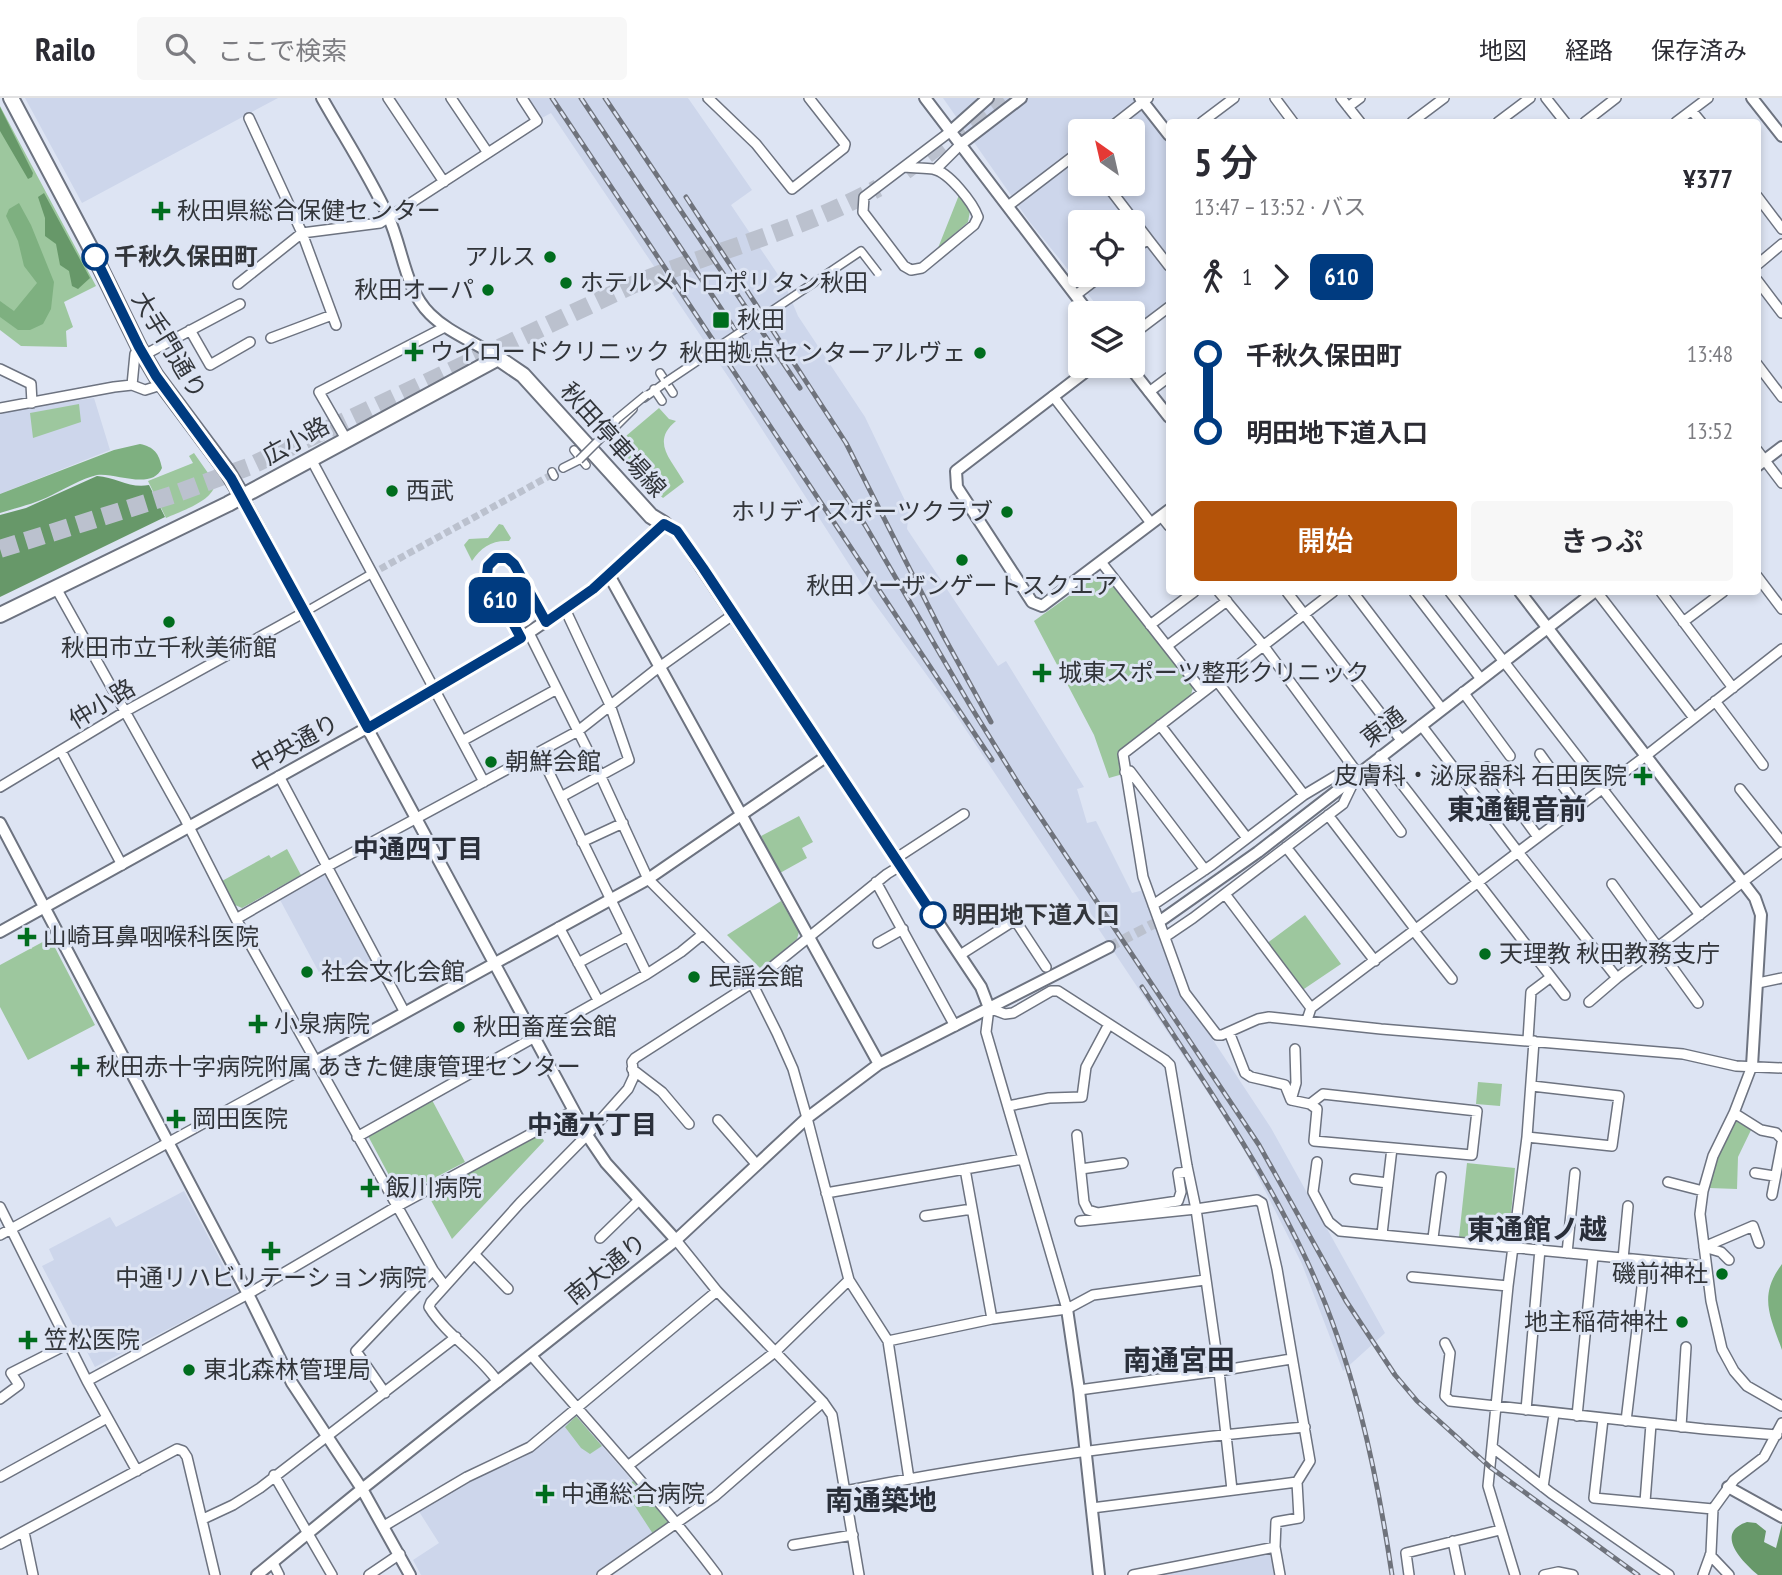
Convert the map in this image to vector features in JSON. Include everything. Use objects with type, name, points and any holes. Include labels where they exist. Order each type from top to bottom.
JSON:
[{"type":"main road","name":"大手門通り","points":[[11,98],[91,249],[141,351],[242,496]]},
{"type":"main road","name":"広小路","points":[[0,615],[242,496],[498,358]]},
{"type":"main road","name":"秋田停車場線","points":[[498,358],[523,375],[651,516],[664,524]]},
{"type":"street","points":[[322,98],[389,217],[412,287],[430,314],[445,327],[498,358]]},
{"type":"street","points":[[388,98],[444,182]]},
{"type":"street","points":[[451,98],[488,153]]},
{"type":"street","points":[[238,284],[302,233],[372,225],[444,182],[537,121],[522,98]]},
{"type":"street","points":[[708,98],[756,144],[792,189],[844,148],[845,144],[809,98]]},
{"type":"street","points":[[925,98],[1080,301]]},
{"type":"street","points":[[905,167],[936,169],[953,182],[978,218],[974,225],[922,268],[911,271],[904,266],[863,212],[864,197],[951,131],[988,98]]},
{"type":"street","points":[[936,169],[961,144],[1021,98]]},
{"type":"street","points":[[1206,119],[1234,98]]},
{"type":"street","points":[[1275,98],[1291,119]]},
{"type":"street","points":[[1341,98],[1358,119]]},
{"type":"street","points":[[1349,107],[1360,98]]},
{"type":"street","points":[[1416,119],[1444,98]]},
{"type":"street","points":[[1502,119],[1530,98]]},
{"type":"street","points":[[1546,98],[1563,119]]},
{"type":"street","points":[[1589,119],[1616,98]]},
{"type":"street","points":[[1680,119],[1708,98]]},
{"type":"street","points":[[1752,98],[1782,136]]},
{"type":"street","points":[[1120,119],[1144,99],[1166,131]]},
{"type":"street","points":[[1692,111],[1699,119]]},
{"type":"street","points":[[249,118],[302,233],[336,325]]},
{"type":"street","points":[[1008,206],[1068,160]]},
{"type":"street","points":[[1115,196],[1166,262]]},
{"type":"street","points":[[1761,201],[1782,229]]},
{"type":"street","points":[[1761,262],[1782,244]]},
{"type":"street","points":[[563,469],[584,462],[617,419],[654,389],[861,251],[878,273]]},
{"type":"street","points":[[1761,285],[1782,313]]},
{"type":"street","points":[[1076,295],[1086,287]]},
{"type":"street","points":[[132,385],[135,354],[190,330],[240,303]]},
{"type":"street","points":[[1145,325],[1166,309]]},
{"type":"street","points":[[271,338],[332,315]]},
{"type":"street","points":[[346,439],[319,392],[445,327]]},
{"type":"street","points":[[190,330],[210,365],[250,342]]},
{"type":"street","points":[[0,369],[31,384],[32,403]]},
{"type":"street","points":[[1761,369],[1782,397]]},
{"type":"street","points":[[660,374],[673,393]]},
{"type":"street","points":[[1053,396],[1160,516],[1042,606],[1032,602],[957,487],[956,471],[1053,396],[1077,378]]},
{"type":"street","points":[[1138,378],[1166,413]]},
{"type":"street","points":[[1149,392],[1166,379]]},
{"type":"street","points":[[0,408],[114,387],[132,385],[145,390],[162,384]]},
{"type":"street","points":[[654,389],[662,401]]},
{"type":"street","points":[[1782,447],[1761,463],[1782,483]]},
{"type":"street","points":[[574,450],[584,462]]},
{"type":"street","points":[[311,459],[484,782]]},
{"type":"street","points":[[242,496],[587,1135],[606,1163],[676,1240],[717,1292],[823,1402],[832,1415],[859,1575]]},
{"type":"street","points":[[664,524],[677,531],[734,614],[981,987],[989,1008],[986,1031],[1067,1308],[1079,1390],[1099,1575]]},
{"type":"street","name":"中央通り","points":[[0,932],[368,728],[529,633],[593,589],[664,524]]},
{"type":"street","points":[[1101,562],[1203,692]]},
{"type":"street","name":"仲小路","points":[[0,787],[126,711],[371,574]]},
{"type":"street","points":[[609,575],[879,1064]]},
{"type":"street","points":[[1761,581],[1782,609]]},
{"type":"street","points":[[56,588],[126,711],[236,919],[396,1207],[445,1286]]},
{"type":"street","points":[[1150,625],[1190,595]]},
{"type":"street","points":[[1222,595],[1263,645],[1401,832]]},
{"type":"street","points":[[1289,595],[1401,740]]},
{"type":"street","points":[[1329,595],[1123,754],[1143,877],[1185,993],[1217,1035],[1269,1017],[1684,1054],[1737,1066],[1782,1068]]},
{"type":"street","points":[[1355,595],[1442,709]]},
{"type":"street","points":[[1416,595],[1481,679]]},
{"type":"street","points":[[1452,595],[1700,915]]},
{"type":"street","points":[[1522,595],[1744,881],[1755,898],[1761,915],[1752,1066],[1734,1113],[1713,1156],[1703,1191],[1700,1214],[1705,1266],[1722,1349],[1734,1371],[1747,1386],[1782,1406]]},
{"type":"street","name":"東通","points":[[1163,919],[1258,852],[1591,595]]},
{"type":"street","points":[[1597,595],[1694,718]]},
{"type":"street","points":[[1663,595],[1733,688]]},
{"type":"street","points":[[1683,622],[1719,595]]},
{"type":"street","points":[[1167,646],[1227,601]]},
{"type":"street","points":[[561,797],[629,760],[610,705],[565,608]]},
{"type":"street","points":[[236,919],[328,866],[578,731],[734,614]]},
{"type":"street","points":[[529,633],[601,777],[648,879],[752,983],[793,1069],[849,1280],[888,1341],[909,1479]]},
{"type":"street","points":[[1307,1020],[1311,1008],[1647,755],[1782,649]]},
{"type":"street","points":[[1217,681],[1304,795]]},
{"type":"street","points":[[462,741],[557,689]]},
{"type":"street","points":[[1463,692],[1510,756]]},
{"type":"street","points":[[1715,701],[1763,765]]},
{"type":"street","points":[[1422,724],[1518,852],[1618,978]]},
{"type":"street","points":[[1160,725],[1247,838]]},
{"type":"street","points":[[61,751],[122,864]]},
{"type":"street","points":[[539,752],[647,974]]},
{"type":"street","points":[[1540,754],[1578,807]]},
{"type":"street","points":[[0,1235],[494,961],[648,879],[827,756]]},
{"type":"street","points":[[1380,756],[1565,995]]},
{"type":"street","points":[[1487,766],[1538,837]]},
{"type":"street","points":[[1125,772],[1130,771],[1205,870]]},
{"type":"street","points":[[1153,905],[1205,870],[1304,795],[1339,774],[1359,772]]},
{"type":"street","points":[[1165,937],[1343,804],[1359,772]]},
{"type":"street","points":[[279,776],[404,1012]]},
{"type":"street","points":[[1740,789],[1782,842]]},
{"type":"street","points":[[498,1382],[478,1357],[435,1317],[429,1307],[445,1286],[628,1089],[634,1076],[632,1069],[635,1058],[752,983],[898,862],[964,814]]},
{"type":"street","points":[[1328,815],[1451,979]]},
{"type":"street","points":[[0,823],[248,1294],[292,1383],[362,1489],[410,1575]]},
{"type":"street","points":[[582,842],[623,823]]},
{"type":"street","points":[[1286,846],[1375,961]]},
{"type":"street","points":[[1589,1002],[1782,852]]},
{"type":"street","points":[[876,882],[955,1026]]},
{"type":"street","points":[[1612,884],[1698,1003]]},
{"type":"street","points":[[1225,894],[1311,1008]]},
{"type":"street","points":[[960,956],[1016,920],[1046,967]]},
{"type":"street","points":[[559,928],[598,1000]]},
{"type":"street","points":[[878,943],[903,929]]},
{"type":"street","points":[[357,1137],[647,974],[703,934]]},
{"type":"street","points":[[578,963],[628,936]]},
{"type":"street","points":[[989,1008],[1109,947]]},
{"type":"street","points":[[1515,1575],[1488,1486],[1532,1086],[1531,992],[1551,977]]},
{"type":"street","points":[[1758,983],[1782,978]]},
{"type":"street","points":[[989,1008],[1005,1014],[1013,1013],[1051,991],[1058,990],[1170,1065],[1196,1209],[1233,1490]]},
{"type":"street","name":"南大通り","points":[[257,1575],[676,1240],[807,1118],[879,1064],[989,1008]]},
{"type":"street","points":[[1008,1106],[1049,1098],[1082,1097],[1086,1068],[1109,1024]]},
{"type":"street","points":[[1228,1032],[1245,1073],[1251,1077],[1285,1085],[1291,1100]]},
{"type":"street","points":[[1291,1100],[1296,1083],[1295,1049]]},
{"type":"street","points":[[632,1069],[662,1093],[689,1124]]},
{"type":"street","points":[[1527,1138],[1612,1146],[1619,1096],[1532,1086]]},
{"type":"street","points":[[1291,1100],[1310,1104],[1317,1109],[1314,1141],[1472,1155],[1478,1111],[1323,1094],[1310,1104]]},
{"type":"street","points":[[86,1381],[248,1294],[396,1207],[573,1111]]},
{"type":"street","points":[[1734,1113],[1761,1130],[1776,1133],[1782,1141],[1772,1195]]},
{"type":"street","points":[[719,1120],[757,1165]]},
{"type":"street","points":[[1077,1135],[1084,1202],[1088,1210],[1098,1213],[1178,1201],[1181,1192],[1178,1173],[1188,1172]]},
{"type":"street","points":[[1382,1234],[1392,1148]]},
{"type":"street","points":[[826,1194],[1023,1159]]},
{"type":"street","points":[[1317,1162],[1313,1192],[1329,1222],[1340,1230],[1705,1266]]},
{"type":"street","points":[[1081,1169],[1123,1163]]},
{"type":"street","points":[[965,1169],[992,1320]]},
{"type":"street","points":[[1567,1253],[1575,1173]]},
{"type":"street","points":[[1755,1173],[1774,1176]]},
{"type":"street","points":[[1433,1238],[1441,1177]]},
{"type":"street","points":[[1355,1179],[1388,1183]]},
{"type":"street","points":[[1668,1182],[1703,1191]]},
{"type":"street","points":[[1080,1222],[1257,1199],[1262,1203],[1277,1269],[1310,1461],[1297,1482],[1299,1518],[1276,1522],[1275,1547],[1280,1575]]},
{"type":"street","points":[[600,1238],[639,1200]]},
{"type":"street","points":[[1623,1259],[1628,1206]]},
{"type":"street","points":[[0,1207],[86,1381],[137,1472]]},
{"type":"street","points":[[925,1216],[972,1209]]},
{"type":"street","points":[[1704,1247],[1753,1226],[1759,1243]]},
{"type":"street","points":[[1704,1247],[1721,1252],[1729,1261]]},
{"type":"street","points":[[1526,1410],[1540,1249]]},
{"type":"street","points":[[474,1254],[509,1289]]},
{"type":"street","points":[[1577,1416],[1593,1256]]},
{"type":"street","points":[[1626,1421],[1645,1262]]},
{"type":"street","points":[[386,1392],[356,1351],[433,1270]]},
{"type":"street","points":[[1412,1278],[1508,1286]]},
{"type":"street","points":[[629,1465],[775,1352],[849,1280]]},
{"type":"street","points":[[888,1341],[1067,1308],[1093,1295],[1205,1280]]},
{"type":"street","points":[[384,1526],[467,1477],[530,1447],[717,1292]]},
{"type":"street","points":[[203,1519],[260,1488],[456,1337]]},
{"type":"street","points":[[0,1399],[19,1385],[12,1373],[68,1343]]},
{"type":"street","points":[[1445,1343],[1450,1353],[1445,1396],[1450,1401],[1554,1414],[1777,1435]]},
{"type":"street","points":[[1681,1427],[1686,1347]]},
{"type":"street","points":[[532,1356],[678,1523],[717,1575]]},
{"type":"street","points":[[1079,1390],[1291,1359]]},
{"type":"street","points":[[602,1575],[715,1496],[823,1402]]},
{"type":"street","points":[[1543,1487],[1554,1414]]},
{"type":"street","points":[[0,1477],[107,1418]]},
{"type":"street","points":[[1603,1419],[1594,1498],[1713,1509]]},
{"type":"street","points":[[1703,1575],[1710,1555],[1713,1509],[1728,1486],[1764,1457],[1782,1423]]},
{"type":"street","points":[[1645,1502],[1651,1424]]},
{"type":"street","points":[[845,1491],[1084,1452],[1305,1427]]},
{"type":"street","points":[[1492,1447],[1543,1487],[1669,1575]]},
{"type":"street","points":[[0,1544],[177,1449],[183,1451],[187,1457],[215,1575]]},
{"type":"street","points":[[274,1475],[332,1575]]},
{"type":"street","points":[[1092,1508],[1297,1482]]},
{"type":"street","points":[[1728,1486],[1782,1517]]},
{"type":"street","points":[[1409,1575],[1406,1553],[1500,1530]]},
{"type":"street","points":[[24,1532],[33,1575]]},
{"type":"street","points":[[793,1545],[853,1535]]},
{"type":"street","points":[[1453,1541],[1460,1575]]},
{"type":"street","points":[[1133,1575],[1275,1547]]},
{"type":"street","points":[[369,1575],[400,1554]]},
{"type":"street","points":[[1710,1555],[1729,1575]]},
{"type":"street","points":[[272,1563],[279,1575]]},
{"type":"street","points":[[1544,1575],[1558,1572],[1573,1575]]},
{"type":"shaded area","points":[[25,98],[278,98],[82,203]]},
{"type":"shaded area","points":[[529,98],[688,98],[752,190],[731,205],[785,285],[798,316],[865,417],[909,509],[907,529],[998,666],[1006,661],[1084,787],[1077,789],[1087,823],[1096,821],[1132,893],[1144,890],[1184,996],[1271,1128],[1385,1333],[1343,1371],[1302,1264],[1245,1151],[1208,1093],[958,718],[870,597],[729,378],[551,113],[542,118]]},
{"type":"shaded area","points":[[943,98],[1143,98],[1166,127],[1166,307],[1145,323],[1145,301],[1093,301],[1082,287],[1145,287],[1145,210],[1068,210],[1068,269],[1029,221]]},
{"type":"shaded area","points":[[0,106],[96,286],[64,302],[73,327],[66,331],[67,347],[21,346],[0,330]]},
{"type":"shaded area","points":[[0,107],[33,173],[28,179],[0,131]]},
{"type":"shaded area","points":[[44,193],[90,278],[78,289],[72,286],[69,271],[60,265],[56,244],[45,236],[45,218],[38,197]]},
{"type":"shaded area","points":[[959,195],[970,211],[968,222],[938,248]]},
{"type":"shaded area","points":[[19,203],[54,282],[51,309],[43,324],[30,330],[18,330],[0,317],[0,301],[14,311],[37,283],[24,266],[18,241],[6,216],[9,209]]},
{"type":"shaded area","points":[[94,398],[110,450],[0,494],[0,412]]},
{"type":"shaded area","points":[[79,404],[81,422],[33,438],[30,413]]},
{"type":"shaded area","points":[[659,408],[669,419],[676,421],[668,429],[664,444],[669,459],[684,482],[663,498],[652,488],[650,490],[641,474],[639,475],[619,450],[616,451],[613,447]]},
{"type":"shaded area","points":[[140,444],[149,447],[157,455],[162,468],[157,475],[142,480],[97,475],[39,501],[0,513],[0,494],[114,450]]},
{"type":"shaded area","points":[[194,453],[215,483],[213,489],[196,505],[166,518],[148,481],[193,463],[189,456]]},
{"type":"shaded area","points":[[97,476],[136,485],[149,485],[165,517],[0,597],[0,515],[26,508]]},
{"type":"shaded area","points":[[499,524],[503,525],[511,538],[509,541],[488,545],[472,561],[464,545],[469,539],[488,538]]},
{"type":"shaded area","points":[[1098,575],[1106,576],[1193,687],[1191,695],[1120,750],[1123,774],[1109,778],[1094,735],[1034,621]]},
{"type":"shaded area","points":[[799,816],[813,842],[802,848],[807,858],[780,873],[761,836]]},
{"type":"shaded area","points":[[287,849],[301,875],[242,908],[235,905],[222,881],[269,855],[271,858]]},
{"type":"shaded area","points":[[327,871],[374,963],[337,983],[331,974],[322,978],[279,898]]},
{"type":"shaded area","points":[[781,901],[799,932],[797,939],[761,969],[727,935]]},
{"type":"shaded area","points":[[1305,915],[1341,964],[1301,991],[1266,944]]},
{"type":"shaded area","points":[[50,938],[95,1025],[28,1060],[0,1007],[0,965]]},
{"type":"shaded area","points":[[1478,1082],[1502,1084],[1500,1106],[1476,1104]]},
{"type":"shaded area","points":[[432,1100],[465,1162],[400,1196],[367,1134]]},
{"type":"shaded area","points":[[1735,1120],[1751,1130],[1738,1157],[1737,1189],[1709,1188],[1716,1156]]},
{"type":"shaded area","points":[[539,1131],[544,1141],[452,1239],[427,1193]]},
{"type":"shaded area","points":[[1467,1163],[1515,1168],[1510,1227],[1486,1224],[1484,1239],[1459,1237]]},
{"type":"shaded area","points":[[184,1191],[238,1293],[95,1367],[42,1266],[54,1260],[49,1249],[110,1217],[116,1227]]},
{"type":"shaded area","points":[[1782,1264],[1782,1350],[1770,1316],[1768,1296],[1770,1286]]},
{"type":"shaded area","name":"中通総合病院","points":[[576,1416],[669,1523],[595,1575],[421,1575],[413,1560],[439,1543],[418,1510],[511,1460]]},
{"type":"shaded area","points":[[576,1416],[602,1446],[590,1454],[581,1448],[565,1427]]},
{"type":"shaded area","points":[[633,1481],[669,1523],[653,1534],[627,1494],[626,1487]]},
{"type":"shaded area","points":[[1747,1522],[1756,1523],[1766,1531],[1764,1542],[1776,1548],[1782,1524],[1782,1575],[1758,1575],[1734,1548],[1733,1533],[1737,1527]]},
{"type":"shaded area","points":[[1272,1550],[1276,1575],[1151,1575]]},
{"type":"tunnel","points":[[905,171],[1003,98]]},
{"type":"tunnel","points":[[0,549],[172,495],[248,467],[630,286],[818,217],[878,188]]},
{"type":"tunnel","points":[[371,574],[553,474]]},
{"type":"tunnel","points":[[1109,947],[1163,919]]},
{"type":"railway","points":[[552,98],[992,760]]},
{"type":"railway","points":[[581,98],[865,525],[1023,791],[1259,1145],[1346,1301],[1395,1375],[1417,1401],[1490,1467],[1638,1575]]},
{"type":"railway","points":[[605,98],[800,388]]},
{"type":"railway","points":[[686,197],[846,443],[943,635],[991,722]]},
{"type":"railway","points":[[1142,987],[1250,1154],[1288,1223],[1323,1297],[1361,1414],[1392,1575]]},
{"type":"bus line","name":"610","points":[[95,257],[139,347],[178,408],[227,471],[368,728],[521,638],[487,575],[488,566],[496,558],[507,558],[514,564],[546,622],[593,589],[664,524],[677,531],[703,568],[933,915]]},
{"type":"place","name":"秋田県総合保健センター","points":[[161,211]]},
{"type":"place","name":"千秋久保田町","points":[[95,257]]},
{"type":"place","name":"アルス","points":[[550,257]]},
{"type":"place","name":"ホテルメトロポリタン秋田","points":[[566,283]]},
{"type":"place","name":"秋田オーパ","points":[[488,290]]},
{"type":"place","name":"秋田","points":[[721,320]]},
{"type":"place","name":"ウイロードクリニック","points":[[414,352]]},
{"type":"place","name":"秋田拠点センターアルヴェ","points":[[980,353]]},
{"type":"place","name":"西武","points":[[392,491]]},
{"type":"place","name":"ホリディスポーツクラブ","points":[[1007,512]]},
{"type":"place","name":"秋田ノーザンゲートスクエア","points":[[962,560]]},
{"type":"place","name":"秋田市立千秋美術館","points":[[169,622]]},
{"type":"place","name":"城東スポーツ整形クリニック","points":[[1042,673]]},
{"type":"place","name":"朝鮮会館","points":[[491,762]]},
{"type":"place","name":"皮膚科・泌尿器科 石田医院","points":[[1643,776]]},
{"type":"place","name":"明田地下道入口","points":[[933,915]]},
{"type":"place","name":"山崎耳鼻咽喉科医院","points":[[27,937]]},
{"type":"place","name":"天理教 秋田教務支庁","points":[[1485,954]]},
{"type":"place","name":"社会文化会館","points":[[307,972]]},
{"type":"place","name":"民謡会館","points":[[694,977]]},
{"type":"place","name":"小泉病院","points":[[258,1024]]},
{"type":"place","name":"秋田畜産会館","points":[[459,1027]]},
{"type":"place","name":"秋田赤十字病院附属 あきた健康管理センター","points":[[80,1067]]},
{"type":"place","name":"岡田医院","points":[[176,1119]]},
{"type":"place","name":"飯川病院","points":[[370,1188]]},
{"type":"place","name":"中通リハビリテーション病院","points":[[271,1251]]},
{"type":"place","name":"磯前神社","points":[[1722,1274]]},
{"type":"place","name":"地主稲荷神社","points":[[1682,1322]]},
{"type":"place","name":"笠松医院","points":[[28,1340]]},
{"type":"place","name":"東北森林管理局","points":[[189,1370]]},
{"type":"place","name":"中通総合病院","points":[[545,1494]]},
{"type":"district","name":"東通観音前","points":[[1517,809]]},
{"type":"district","name":"中通四丁目","points":[[418,849]]},
{"type":"district","name":"中通六丁目","points":[[592,1125]]},
{"type":"district","name":"東通館ノ越","points":[[1537,1229]]},
{"type":"district","name":"南通宮田","points":[[1179,1360]]},
{"type":"district","name":"南通築地","points":[[881,1500]]}]
